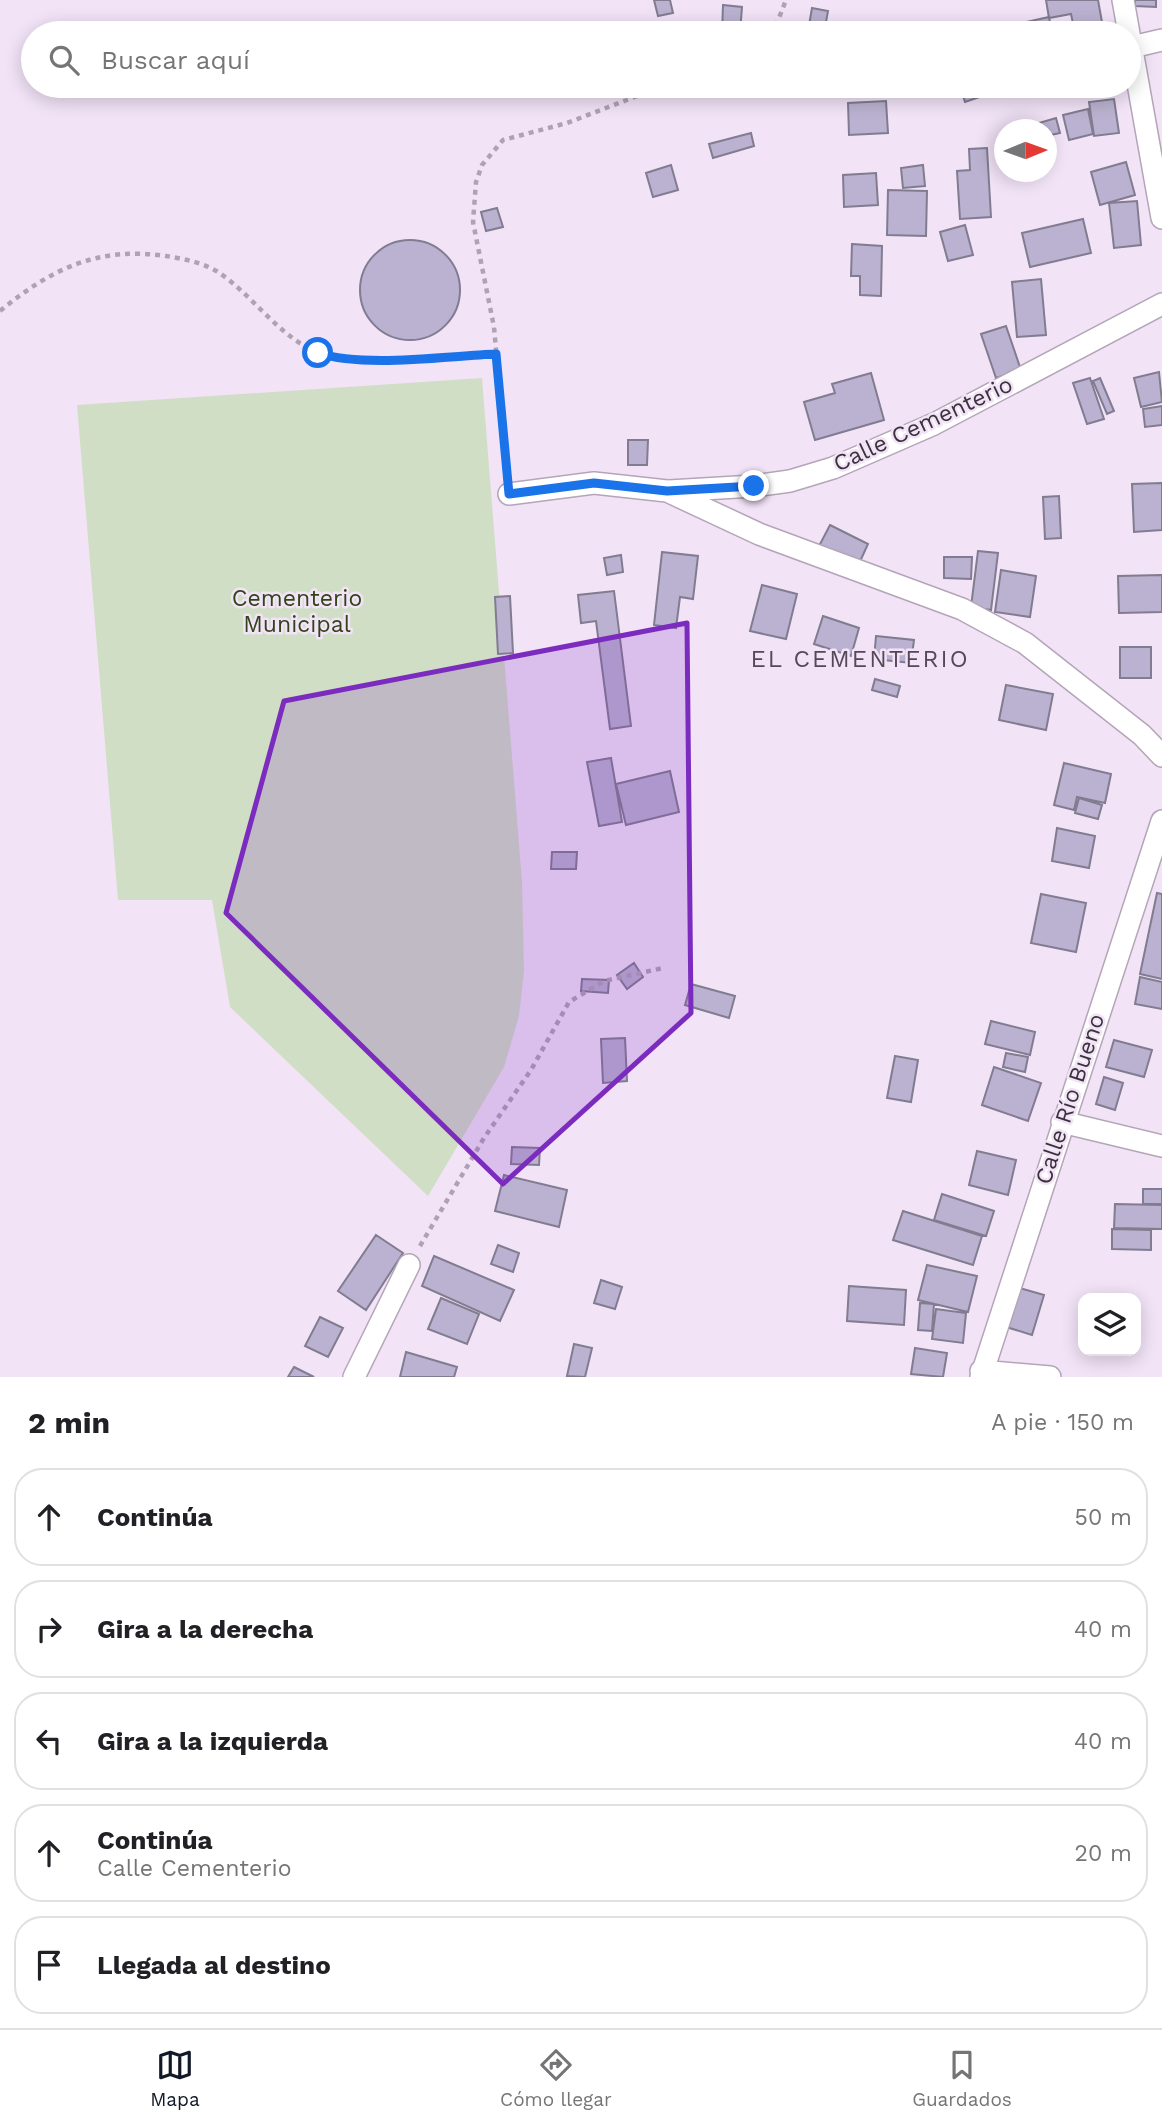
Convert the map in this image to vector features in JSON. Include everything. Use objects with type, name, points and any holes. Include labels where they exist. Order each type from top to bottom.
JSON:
[{"type":"street","points":[[1123,0],[1127,21]]},
{"type":"street","points":[[1141,45],[1162,40]]},
{"type":"street","points":[[1141,98],[1162,218]]},
{"type":"street","name":"Calle Cementerio","points":[[667,491],[754,486],[790,481],[833,468],[934,424],[1162,304]]},
{"type":"street","points":[[509,494],[594,483],[667,491],[759,534],[926,595],[985,621],[1025,643],[1142,735],[1162,756]]},
{"type":"street","name":"Calle Río Bueno","points":[[981,1374],[1162,821]]},
{"type":"street","points":[[1062,1122],[1162,1146]]},
{"type":"street","points":[[354,1377],[409,1265]]},
{"type":"street","points":[[981,1374],[1050,1377]]},
{"type":"path","points":[[777,21],[786,0]]},
{"type":"path","points":[[509,494],[494,327],[473,222],[476,182],[491,150],[503,140],[567,123],[632,98]]},
{"type":"path","points":[[0,312],[52,273],[84,261],[116,254],[147,253],[197,263],[220,273],[289,335],[305,346],[335,358],[496,354]]},
{"type":"path","points":[[409,1265],[569,1002],[604,981],[663,968]]},
{"type":"highlighted area","points":[[687,623],[691,1013],[503,1184],[226,913],[284,701]]},
{"type":"green space","name":"Cementerio Municipal","points":[[482,378],[522,882],[524,971],[519,1016],[504,1067],[428,1196],[230,1007],[212,900],[118,900],[77,405]]},
{"type":"building","points":[[654,0],[670,0],[673,13],[658,16]]},
{"type":"building","points":[[1046,0],[1098,0],[1102,21],[1072,21],[1071,14],[1049,18]]},
{"type":"building","points":[[1135,0],[1156,0],[1156,7],[1135,6]]},
{"type":"building","points":[[723,5],[742,7],[741,21],[722,21]]},
{"type":"building","points":[[812,8],[828,11],[826,21],[810,21]]},
{"type":"building","points":[[1049,17],[1050,21],[1031,21]]},
{"type":"building","points":[[1114,99],[1119,133],[1094,136],[1089,102]]},
{"type":"building","points":[[886,101],[888,133],[849,135],[848,103]]},
{"type":"building","points":[[1088,109],[1093,134],[1069,140],[1063,115]]},
{"type":"building","points":[[751,133],[754,146],[713,158],[709,144]]},
{"type":"building","points":[[987,148],[991,217],[960,219],[957,171],[970,170],[969,149]]},
{"type":"building","points":[[1126,162],[1135,195],[1100,205],[1091,172]]},
{"type":"building","points":[[671,165],[678,190],[653,197],[646,173]]},
{"type":"building","points":[[923,165],[925,186],[903,188],[901,168]]},
{"type":"building","points":[[876,173],[878,205],[844,207],[843,175]]},
{"type":"building","points":[[888,190],[927,191],[926,236],[887,235]]},
{"type":"building","points":[[1137,201],[1141,245],[1114,248],[1109,203]]},
{"type":"building","points":[[497,208],[503,227],[486,231],[481,212]]},
{"type":"building","points":[[1083,219],[1091,253],[1030,267],[1022,233]]},
{"type":"building","points":[[965,225],[973,255],[948,261],[940,232]]},
{"type":"building","points":[[410,240],[429,244],[445,255],[456,271],[460,290],[456,309],[445,325],[429,336],[410,340],[391,336],[375,325],[364,309],[360,290],[364,271],[375,255],[391,244]]},
{"type":"building","points":[[852,244],[882,246],[881,296],[860,295],[860,276],[851,276]]},
{"type":"building","points":[[1041,279],[1046,335],[1017,337],[1012,282]]},
{"type":"building","points":[[1006,326],[1021,370],[996,378],[981,334]]},
{"type":"building","points":[[1159,372],[1162,402],[1141,407],[1134,378]]},
{"type":"building","points":[[871,373],[884,420],[815,440],[804,402],[835,393],[832,384]]},
{"type":"building","points":[[1090,378],[1104,419],[1087,424],[1073,383]]},
{"type":"building","points":[[1100,378],[1114,411],[1107,414],[1093,381]]},
{"type":"building","points":[[1162,406],[1162,425],[1145,427],[1143,409]]},
{"type":"building","points":[[628,440],[648,440],[647,465],[628,465]]},
{"type":"building","points":[[1162,483],[1162,530],[1134,532],[1132,484]]},
{"type":"building","points":[[1059,496],[1061,538],[1045,539],[1043,497]]},
{"type":"building","points":[[830,525],[868,544],[858,566],[819,546]]},
{"type":"building","points":[[978,551],[998,553],[991,610],[971,607]]},
{"type":"building","points":[[662,552],[698,556],[693,599],[680,597],[676,628],[654,625]]},
{"type":"building","points":[[621,555],[623,572],[607,575],[604,558]]},
{"type":"building","points":[[944,557],[972,557],[971,579],[944,578]]},
{"type":"building","points":[[1001,570],[1036,576],[1030,617],[995,612]]},
{"type":"building","points":[[1162,575],[1162,612],[1119,613],[1118,576]]},
{"type":"building","points":[[762,585],[797,594],[786,639],[750,631]]},
{"type":"building","points":[[614,591],[631,726],[610,729],[596,621],[581,623],[578,595]]},
{"type":"building","points":[[510,596],[513,653],[498,654],[495,597]]},
{"type":"building","points":[[823,616],[859,628],[851,656],[814,644]]},
{"type":"building","points":[[876,636],[914,640],[911,663],[874,659]]},
{"type":"building","points":[[1120,647],[1151,647],[1151,678],[1120,678]]},
{"type":"building","points":[[875,679],[900,686],[897,697],[872,690]]},
{"type":"building","points":[[1006,685],[1053,694],[1046,730],[999,720]]},
{"type":"building","points":[[611,758],[622,822],[599,826],[587,762]]},
{"type":"building","points":[[1064,763],[1111,774],[1105,803],[1077,797],[1074,810],[1054,805]]},
{"type":"building","points":[[670,771],[679,812],[626,825],[616,784]]},
{"type":"building","points":[[1079,798],[1102,805],[1098,819],[1075,813]]},
{"type":"building","points":[[1057,828],[1095,836],[1089,868],[1052,861]]},
{"type":"building","points":[[552,852],[577,852],[576,869],[551,869]]},
{"type":"building","points":[[1157,893],[1162,894],[1162,979],[1140,974]]},
{"type":"building","points":[[1041,894],[1086,903],[1076,952],[1031,943]]},
{"type":"building","points":[[634,963],[643,977],[627,989],[617,975]]},
{"type":"building","points":[[1140,977],[1162,982],[1162,1009],[1135,1004]]},
{"type":"building","points":[[582,979],[609,980],[608,993],[581,991]]},
{"type":"building","points":[[691,984],[735,996],[729,1018],[685,1005]]},
{"type":"building","points":[[991,1021],[1035,1032],[1030,1055],[985,1044]]},
{"type":"building","points":[[625,1038],[627,1081],[603,1083],[601,1039]]},
{"type":"building","points":[[1114,1040],[1152,1050],[1144,1077],[1106,1067]]},
{"type":"building","points":[[1006,1053],[1028,1057],[1025,1072],[1003,1067]]},
{"type":"building","points":[[895,1056],[918,1060],[911,1102],[887,1098]]},
{"type":"building","points":[[994,1067],[1041,1083],[1028,1121],[982,1105]]},
{"type":"building","points":[[1104,1077],[1123,1083],[1115,1110],[1096,1104]]},
{"type":"building","points":[[512,1147],[540,1148],[539,1165],[511,1164]]},
{"type":"building","points":[[977,1151],[1016,1160],[1008,1195],[969,1185]]},
{"type":"building","points":[[504,1175],[567,1190],[559,1227],[495,1211]]},
{"type":"building","points":[[1143,1189],[1162,1189],[1162,1204],[1143,1204]]},
{"type":"building","points":[[942,1194],[994,1211],[986,1236],[934,1220]]},
{"type":"building","points":[[1115,1204],[1162,1205],[1162,1229],[1114,1228]]},
{"type":"building","points":[[903,1211],[982,1236],[973,1265],[893,1240]]},
{"type":"building","points":[[1112,1229],[1151,1230],[1151,1250],[1112,1249]]},
{"type":"building","points":[[376,1235],[403,1253],[366,1310],[338,1291]]},
{"type":"building","points":[[498,1245],[519,1253],[513,1272],[491,1264]]},
{"type":"building","points":[[434,1256],[514,1290],[500,1321],[422,1286]]},
{"type":"building","points":[[927,1265],[977,1276],[968,1312],[918,1300]]},
{"type":"building","points":[[601,1280],[622,1287],[615,1309],[594,1303]]},
{"type":"building","points":[[849,1286],[906,1290],[904,1325],[847,1321]]},
{"type":"building","points":[[1016,1287],[1044,1295],[1032,1335],[1003,1326]]},
{"type":"building","points":[[441,1298],[479,1314],[467,1344],[428,1329]]},
{"type":"building","points":[[920,1303],[934,1304],[932,1331],[918,1330]]},
{"type":"building","points":[[936,1309],[966,1313],[963,1343],[932,1339]]},
{"type":"building","points":[[320,1317],[343,1328],[328,1357],[305,1346]]},
{"type":"building","points":[[574,1344],[592,1348],[585,1377],[567,1376]]},
{"type":"building","points":[[915,1348],[947,1353],[943,1377],[911,1374]]},
{"type":"building","points":[[406,1352],[457,1367],[454,1377],[400,1377]]},
{"type":"building","points":[[294,1367],[314,1377],[288,1377]]},
{"type":"district","name":"EL CEMENTERIO","points":[[860,659]]},
{"type":"route","points":[[318,353],[335,358],[365,359],[496,354],[509,494],[594,483],[616,483],[667,491],[754,486]]}]
